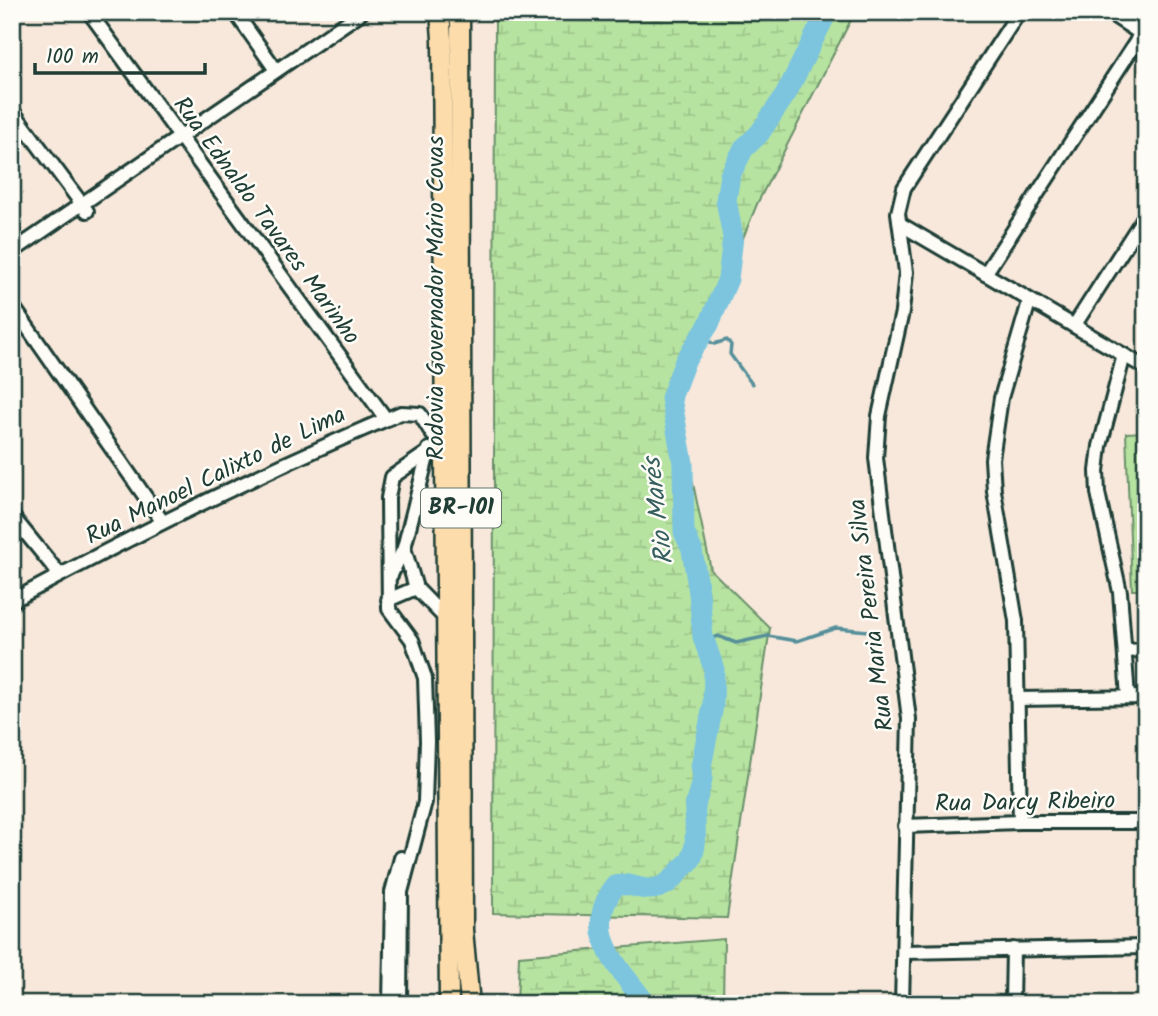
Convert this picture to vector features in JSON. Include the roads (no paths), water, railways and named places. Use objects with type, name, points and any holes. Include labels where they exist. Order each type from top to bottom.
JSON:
[{"type":"highway","name":"Rodovia Governador Mário Covas","points":[[440,12],[449,1004]]},
{"type":"highway","name":"Rodovia Governador Mário Covas","points":[[460,12],[463,930],[470,1004]]},
{"type":"street","name":"Rua Ednaldo Tavares Marinho","points":[[89,12],[179,139],[386,419]]},
{"type":"street","points":[[235,12],[276,70]]},
{"type":"street","points":[[12,253],[85,208],[276,70],[362,12]]},
{"type":"street","name":"Rua Maria Pereira Silva","points":[[902,1004],[909,719],[876,458],[879,415],[902,312],[906,272],[898,214],[904,188],[1018,12]]},
{"type":"street","points":[[1108,12],[1140,33]]},
{"type":"street","points":[[985,274],[1140,33],[1139,12]]},
{"type":"street","points":[[12,110],[85,208]]},
{"type":"street","points":[[1074,327],[1146,214]]},
{"type":"street","points":[[900,224],[1029,302],[1146,368]]},
{"type":"street","points":[[1020,821],[1016,621],[993,491],[992,459],[1001,398],[1029,302]]},
{"type":"street","points":[[12,305],[162,521]]},
{"type":"street","points":[[1124,355],[1100,446],[1097,471],[1098,493],[1120,592],[1128,697]]},
{"type":"street","points":[[389,578],[404,548],[444,399]]},
{"type":"street","name":"Rua Manoel Calixto de Lima","points":[[12,601],[162,521],[278,465],[401,413],[414,412],[425,419],[433,435]]},
{"type":"street","points":[[400,1004],[401,892],[404,873],[420,824],[427,780],[425,678],[412,640],[393,619],[388,600],[389,483],[395,473],[428,453]]},
{"type":"street","points":[[12,516],[60,575]]},
{"type":"street","points":[[404,548],[416,588],[446,619]]},
{"type":"street","points":[[388,600],[416,588]]},
{"type":"street","points":[[1126,650],[1146,650]]},
{"type":"street","points":[[390,1004],[392,892],[419,797],[422,672]]},
{"type":"street","points":[[1018,699],[1146,698]]},
{"type":"street","name":"Rua Darcy Ribeiro","points":[[905,826],[1020,821],[1146,822]]},
{"type":"street","points":[[904,952],[1146,947]]},
{"type":"street","points":[[1012,1004],[1013,949]]},
{"type":"waterway","name":"Rio Marés","points":[[646,1004],[608,949],[601,919],[605,903],[615,886],[625,884],[646,889],[659,887],[673,879],[691,859],[695,846],[695,808],[702,781],[701,767],[713,706],[714,669],[703,637],[692,550],[684,532],[683,463],[671,398],[685,361],[709,324],[728,279],[733,237],[726,200],[730,175],[744,148],[759,134],[786,94],[827,12]]},
{"type":"waterway","points":[[701,337],[714,344],[727,340],[731,345],[730,354],[752,384]]},
{"type":"waterway","points":[[705,642],[718,636],[736,643],[768,636],[797,641],[836,628],[868,631]]}]
